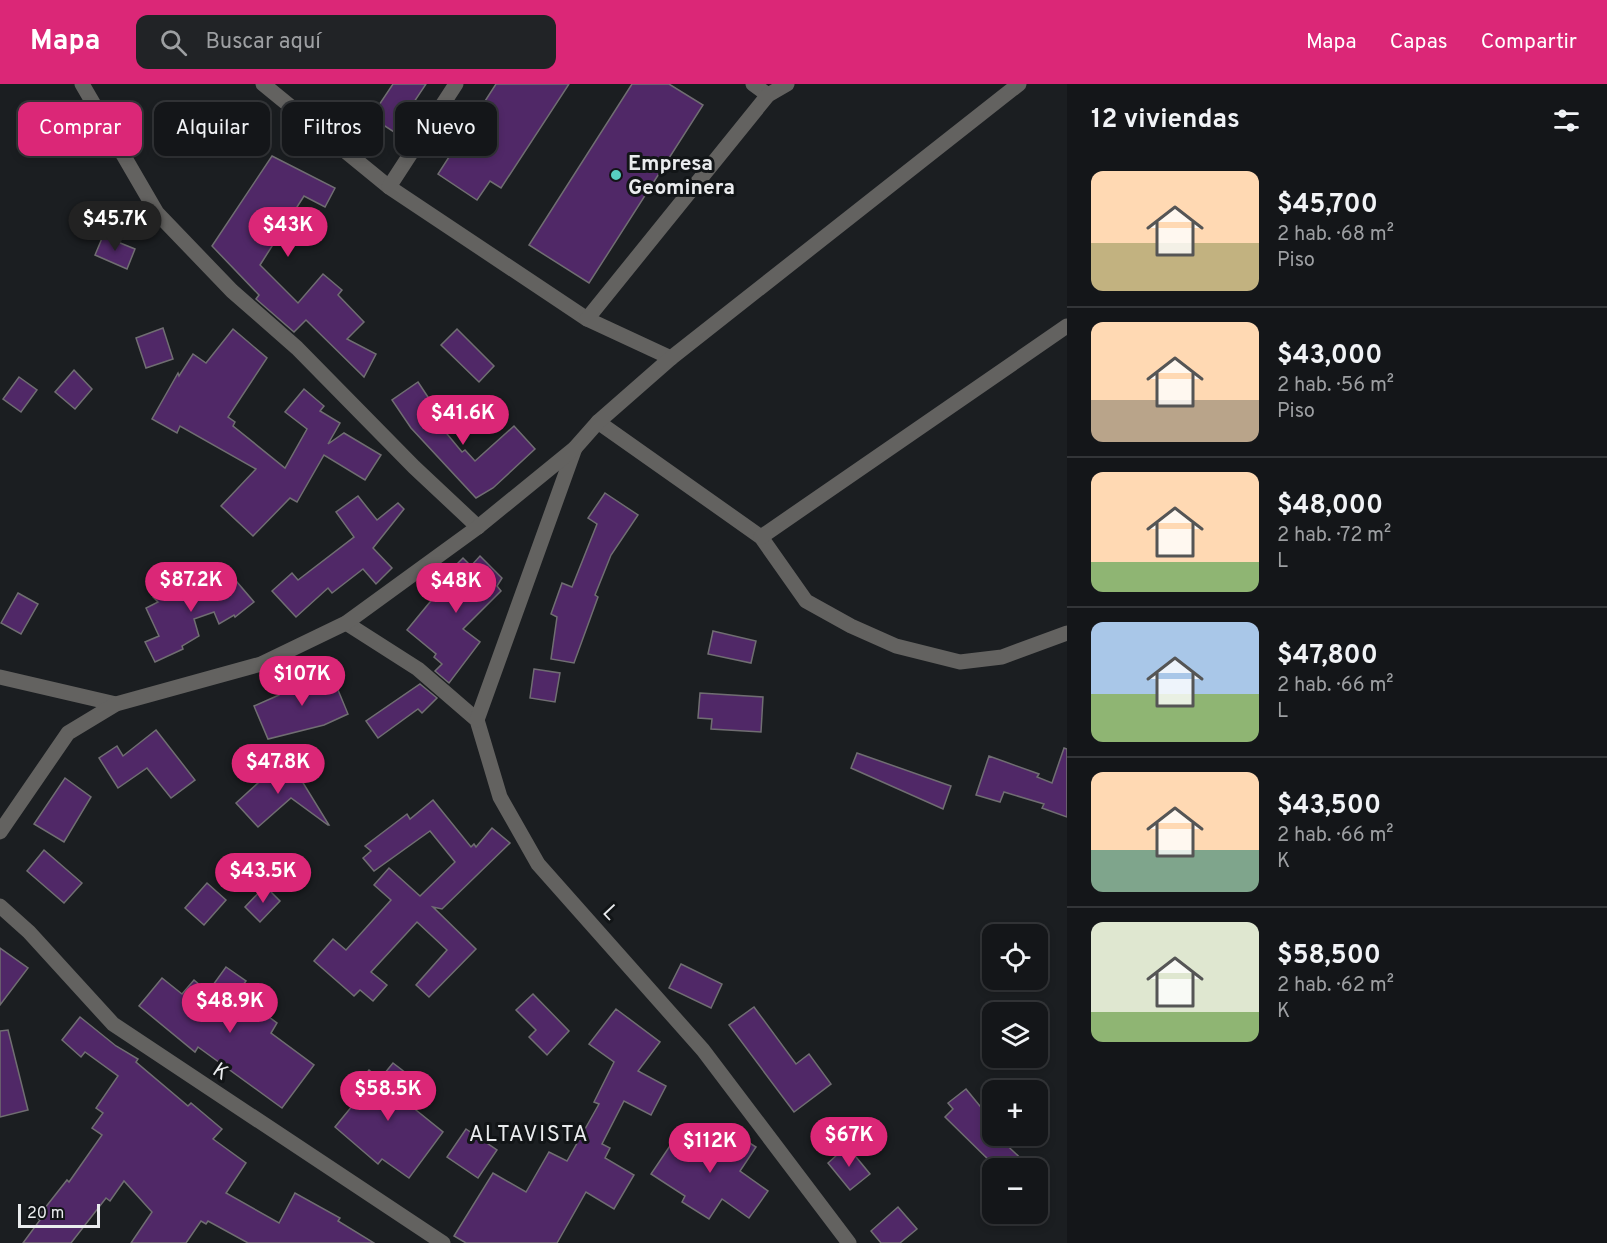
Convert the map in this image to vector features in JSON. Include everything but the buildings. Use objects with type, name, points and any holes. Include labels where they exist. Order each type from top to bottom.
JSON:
[{"type":"street","points":[[82,84],[157,213],[232,291],[297,348],[414,467],[478,527]]},
{"type":"street","points":[[263,84],[389,187],[587,320],[671,358]]},
{"type":"street","points":[[389,187],[456,84]]},
{"type":"street","points":[[753,84],[768,95]]},
{"type":"street","points":[[587,320],[768,95],[787,84]]},
{"type":"street","points":[[0,832],[68,733],[116,704],[261,664],[346,623],[478,527],[574,448],[598,422],[671,358],[1019,84]]},
{"type":"street","points":[[761,537],[1067,327]]},
{"type":"street","points":[[598,422],[761,537],[806,601],[851,626],[896,646],[960,662],[1002,657],[1067,633]]},
{"type":"street","points":[[346,623],[418,669],[477,720],[574,448]]},
{"type":"street","points":[[0,677],[116,704]]},
{"type":"street","name":"L","points":[[477,720],[500,797],[538,864],[703,1050],[849,1243]]},
{"type":"street","name":"K","points":[[0,906],[29,932],[113,1024],[442,1243]]},
{"type":"place","name":"Empresa Geominera","points":[[616,175]]},
{"type":"district","name":"ALTAVISTA","points":[[529,1133]]}]
